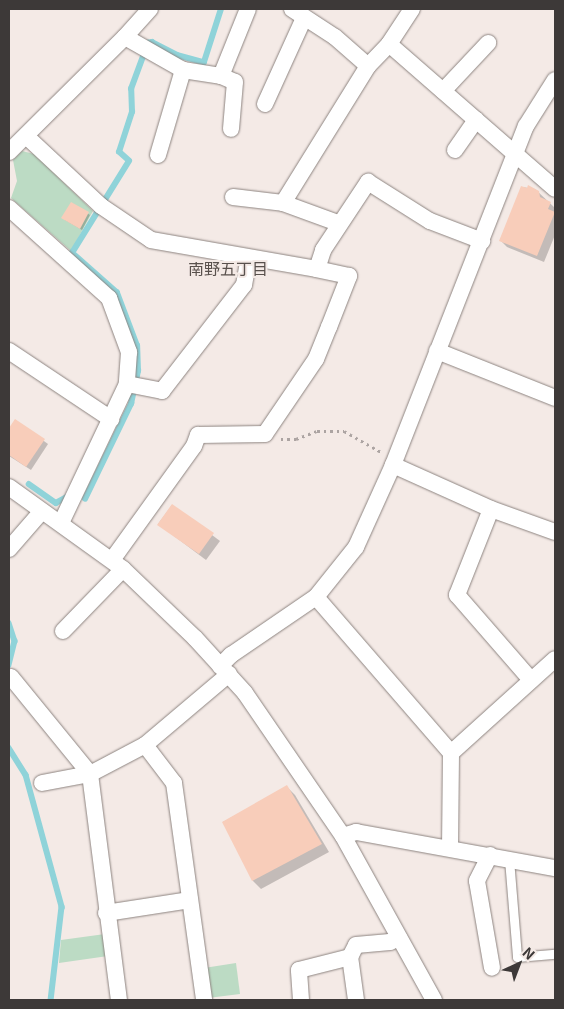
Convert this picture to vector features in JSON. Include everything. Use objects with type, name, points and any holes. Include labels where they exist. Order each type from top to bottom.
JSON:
[{"type":"street","points":[[9,152],[125,37],[150,9]]},
{"type":"street","points":[[221,76],[248,9]]},
{"type":"street","points":[[283,203],[368,66],[389,44],[412,9]]},
{"type":"street","points":[[265,104],[298,14],[335,37],[368,66]]},
{"type":"street","points":[[125,37],[183,70],[221,76],[235,82],[231,129]]},
{"type":"street","points":[[443,91],[488,43]]},
{"type":"street","points":[[389,44],[555,189]]},
{"type":"street","points":[[158,155],[183,70]]},
{"type":"street","points":[[42,783],[90,774],[145,745],[224,670],[231,654],[316,596],[356,547],[394,463],[526,126],[555,80]]},
{"type":"street","points":[[455,150],[476,120]]},
{"type":"street","points":[[26,136],[101,206],[151,240],[349,276],[316,359],[265,434],[198,435],[194,446],[118,565],[62,631]]},
{"type":"street","points":[[317,269],[322,250],[338,222],[368,182],[430,221],[482,241]]},
{"type":"street","points":[[233,197],[283,203],[338,222]]},
{"type":"street","points":[[9,208],[108,298],[129,352],[127,384],[61,523]]},
{"type":"street","points":[[127,384],[162,391],[244,285],[249,258]]},
{"type":"street","points":[[9,351],[111,419]]},
{"type":"street","points":[[437,351],[555,398]]},
{"type":"street","points":[[394,463],[492,509],[555,532]]},
{"type":"street","points":[[9,488],[118,565],[224,670],[268,725],[343,836],[434,1000]]},
{"type":"street","points":[[492,509],[457,595],[532,680]]},
{"type":"street","points":[[9,549],[42,510]]},
{"type":"street","points":[[316,596],[451,753],[450,847]]},
{"type":"street","points":[[451,753],[555,659]]},
{"type":"street","points":[[11,677],[90,774],[106,913],[119,1000]]},
{"type":"street","points":[[145,745],[174,783],[204,1000]]},
{"type":"street","points":[[343,836],[356,832],[450,847],[555,868]]},
{"type":"street","points":[[490,855],[477,881],[492,968]]},
{"type":"street","points":[[106,913],[190,900]]},
{"type":"street","points":[[356,1000],[350,958],[356,944],[390,942],[399,938]]},
{"type":"street","points":[[301,1000],[299,970],[350,958]]},
{"type":"lane","points":[[509,859],[517,956],[555,954]]},
{"type":"path","points":[[265,434],[269,439],[296,439],[317,431],[344,431],[394,463]]},
{"type":"green space","points":[[22,151],[34,154],[93,211],[71,251],[11,198],[17,181],[13,160]]},
{"type":"green space","points":[[105,934],[108,956],[59,963],[61,940]]},
{"type":"green space","points":[[236,963],[240,994],[208,998],[204,968]]},
{"type":"building","points":[[528,185],[539,191],[540,197],[551,202],[548,209],[555,212],[537,256],[499,241],[521,186],[527,188]]},
{"type":"building","points":[[71,202],[89,212],[80,229],[61,218]]},
{"type":"building","points":[[15,419],[45,439],[26,467],[9,455],[9,428]]},
{"type":"building","points":[[172,504],[214,533],[199,554],[157,525]]},
{"type":"building","points":[[287,785],[322,844],[252,881],[222,822]]},
{"type":"waterway","points":[[85,499],[131,404],[138,371],[137,346],[117,293],[72,253],[129,161],[119,152],[132,112],[131,89],[148,43],[152,42],[177,55],[204,62],[221,9]]},
{"type":"waterway","points":[[29,484],[56,503],[67,497]]},
{"type":"waterway","points":[[9,623],[15,641],[9,665]]},
{"type":"waterway","points":[[9,748],[26,775],[62,907],[51,1000]]},
{"type":"district","name":"南野五丁目","points":[[228,268]]}]
